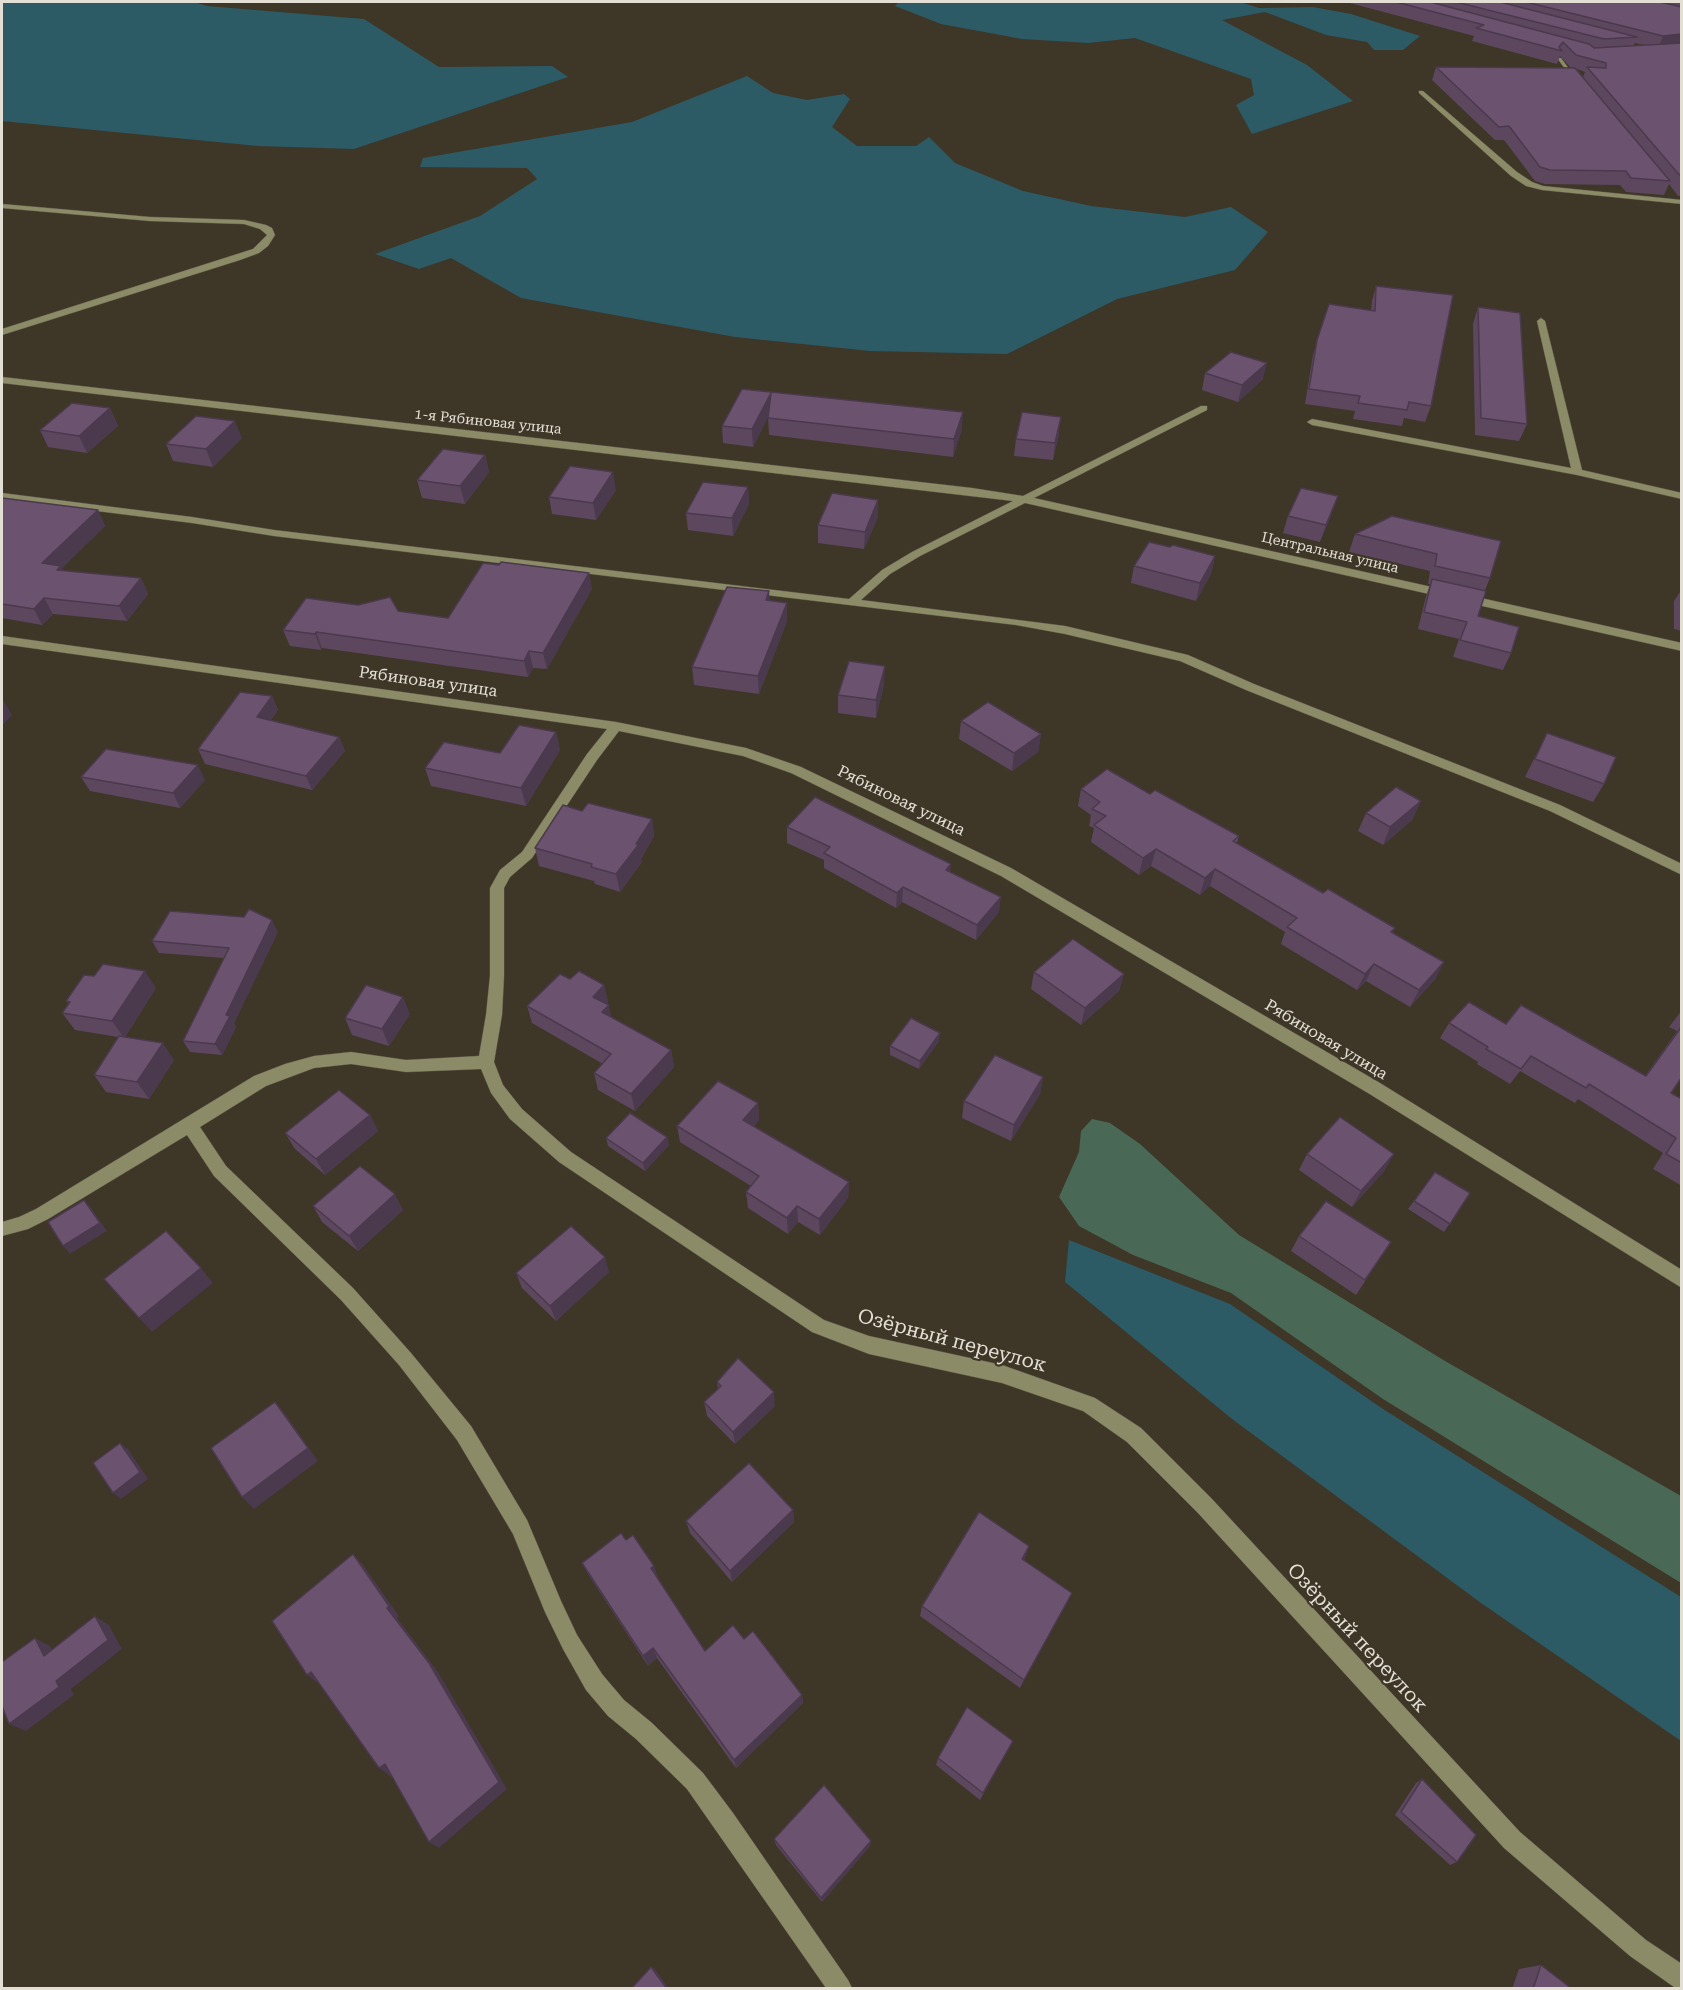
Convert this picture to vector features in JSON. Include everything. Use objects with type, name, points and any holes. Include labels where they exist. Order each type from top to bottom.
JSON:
[{"type":"street","points":[[1568,58],[1559,59],[1588,95]]},
{"type":"street","points":[[1421,92],[1514,174],[1529,184],[1542,188],[1679,202]]},
{"type":"street","points":[[1668,193],[1679,202]]},
{"type":"street","points":[[2,206],[150,219],[243,222],[263,227],[269,230],[270,235],[265,244],[256,251],[237,258],[2,332]]},
{"type":"street","points":[[1541,321],[1576,472]]},
{"type":"street","name":"1-я Рябиновая улица","points":[[2,380],[972,491]]},
{"type":"street","points":[[851,603],[885,572],[1023,499],[1204,408]]},
{"type":"street","points":[[1312,422],[1576,472],[1682,496]]},
{"type":"street","name":"Центральная улица","points":[[972,491],[1023,499],[1682,647]]},
{"type":"street","points":[[2,496],[285,535],[1056,629],[1184,658],[1264,693],[1555,808],[1682,870]]},
{"type":"street","name":"Рябиновая улица","points":[[2,640],[616,726],[746,752],[796,770],[1006,872],[1374,1088],[1682,1280]]},
{"type":"street","points":[[2,1229],[22,1224],[42,1214],[260,1081],[291,1068],[314,1062],[351,1058],[406,1066],[486,1062],[494,1015],[497,976],[497,888],[505,874],[527,855],[592,757],[616,726]]},
{"type":"street","name":"Озёрный переулок","points":[[486,1062],[497,1088],[516,1114],[565,1157],[818,1326],[869,1345],[1002,1374],[1034,1385],[1088,1404],[1134,1435],[1205,1506],[1512,1840],[1638,1948],[1682,1980]]},
{"type":"street","points":[[190,1125],[202,1147],[220,1171],[347,1294],[405,1359],[464,1432],[520,1527],[538,1566],[552,1605],[570,1642],[594,1682],[616,1708],[644,1731],[695,1781],[726,1821],[840,1989]]},
{"type":"green space","points":[[1092,1119],[1110,1123],[1140,1144],[1239,1235],[1445,1361],[1681,1496],[1681,1583],[1383,1399],[1231,1293],[1133,1255],[1079,1226],[1059,1197],[1079,1152],[1081,1131]]},
{"type":"water","points":[[2,2],[194,2],[207,6],[364,19],[439,67],[552,66],[568,77],[354,149],[258,146],[2,121]]},
{"type":"water","points":[[899,2],[1240,2],[1259,8],[1313,7],[1351,14],[1420,36],[1403,50],[1374,50],[1367,42],[1326,35],[1265,12],[1222,20],[1307,65],[1353,101],[1252,134],[1236,105],[1254,95],[1251,79],[1135,38],[1088,43],[1022,39],[941,24],[895,6]]},
{"type":"water","points":[[747,76],[773,93],[807,100],[844,94],[850,99],[832,127],[857,146],[916,146],[929,137],[955,163],[1023,191],[1091,206],[1185,217],[1231,207],[1268,232],[1235,270],[1117,299],[1007,354],[870,351],[735,337],[521,298],[451,258],[419,269],[375,254],[480,216],[537,179],[527,168],[420,167],[423,158],[632,122]]},
{"type":"water","points":[[1069,1240],[1230,1304],[1383,1409],[1681,1597],[1681,1741],[1481,1603],[1232,1419],[1065,1282]]},
{"type":"building","points":[[1396,2],[1430,2],[1589,44],[1594,48],[1682,43],[1682,178],[1587,67],[1606,68],[1606,63],[1576,55],[1563,42],[1559,47],[1562,51],[1476,28],[1484,25]]},
{"type":"building","points":[[1456,2],[1500,2],[1637,37],[1604,39]]},
{"type":"building","points":[[1526,2],[1660,2],[1682,7],[1682,34],[1663,36]]},
{"type":"building","points":[[1436,67],[1575,68],[1670,181],[1631,178],[1626,171],[1550,170],[1540,167],[1509,126],[1499,127]]},
{"type":"building","points":[[1376,286],[1453,295],[1431,406],[1409,402],[1407,410],[1358,403],[1360,396],[1309,389],[1317,340],[1329,304],[1375,311]]},
{"type":"building","points":[[1478,307],[1520,313],[1527,424],[1481,418]]},
{"type":"building","points":[[1231,352],[1267,363],[1242,385],[1205,373]]},
{"type":"building","points":[[742,389],[963,412],[954,439],[768,418],[771,393],[752,429],[722,426]]},
{"type":"building","points":[[72,403],[110,408],[79,436],[40,430]]},
{"type":"building","points":[[1022,412],[1061,417],[1055,443],[1016,439]]},
{"type":"building","points":[[196,416],[235,421],[206,449],[166,444]]},
{"type":"building","points":[[443,449],[485,455],[460,486],[417,480]]},
{"type":"building","points":[[570,466],[613,472],[593,503],[549,497]]},
{"type":"building","points":[[703,482],[748,487],[732,518],[686,513]]},
{"type":"building","points":[[1301,488],[1338,496],[1326,525],[1288,516]]},
{"type":"building","points":[[832,493],[878,500],[865,532],[818,525]]},
{"type":"building","points":[[2,498],[98,510],[42,563],[61,566],[57,570],[141,578],[119,606],[44,598],[34,609],[2,604]]},
{"type":"building","points":[[1392,516],[1501,541],[1490,578],[1435,566],[1437,554],[1355,534]]},
{"type":"building","points":[[1149,542],[1170,547],[1173,545],[1215,556],[1200,583],[1134,566]]},
{"type":"building","points":[[501,562],[589,573],[543,653],[529,651],[524,661],[316,632],[315,634],[283,630],[306,598],[358,605],[390,597],[398,611],[448,618],[483,563],[499,565]]},
{"type":"building","points":[[1432,579],[1486,591],[1478,616],[1519,627],[1511,653],[1460,640],[1467,622],[1424,612]]},
{"type":"building","points":[[727,587],[769,591],[766,600],[787,603],[758,676],[692,667]]},
{"type":"building","points":[[849,661],[885,666],[876,700],[838,695]]},
{"type":"building","points":[[240,692],[272,696],[257,717],[339,737],[306,776],[198,749]]},
{"type":"building","points":[[988,702],[1041,734],[1014,753],[961,721]]},
{"type":"building","points":[[519,725],[556,732],[521,788],[425,768],[444,742],[500,753]]},
{"type":"building","points":[[1547,733],[1616,757],[1604,784],[1535,759]]},
{"type":"building","points":[[106,749],[198,765],[173,793],[81,777]]},
{"type":"building","points":[[1107,769],[1150,794],[1155,790],[1239,836],[1233,841],[1323,893],[1328,889],[1395,928],[1391,932],[1444,962],[1419,990],[1374,964],[1365,974],[1287,927],[1297,918],[1215,869],[1205,878],[1156,849],[1143,858],[1094,825],[1106,816],[1092,809],[1100,802],[1081,789]]},
{"type":"building","points":[[1396,787],[1421,801],[1390,827],[1366,813]]},
{"type":"building","points":[[815,797],[951,864],[946,870],[1001,897],[977,925],[903,887],[897,893],[824,853],[830,847],[787,827]]},
{"type":"building","points":[[588,803],[652,819],[636,844],[639,844],[616,874],[591,867],[592,864],[535,848],[563,805],[582,811]]},
{"type":"building","points":[[249,909],[272,920],[226,1015],[230,1016],[215,1044],[183,1041],[229,948],[152,941],[170,911],[244,917]]},
{"type":"building","points":[[1073,939],[1124,974],[1085,1008],[1034,972]]},
{"type":"building","points":[[103,964],[145,971],[112,1021],[62,1013],[70,1002],[66,1001],[84,975],[94,976]]},
{"type":"building","points":[[579,971],[604,985],[593,997],[609,1005],[602,1012],[671,1050],[631,1094],[594,1073],[611,1054],[527,1006],[560,974],[570,979]]},
{"type":"building","points":[[366,985],[403,997],[382,1029],[345,1018]]},
{"type":"building","points":[[1469,1002],[1506,1024],[1521,1005],[1646,1076],[1682,1026],[1682,1077],[1671,1093],[1682,1099],[1682,1163],[1666,1154],[1676,1138],[1589,1084],[1586,1088],[1531,1056],[1521,1069],[1486,1049],[1488,1047],[1449,1023]]},
{"type":"building","points":[[911,1018],[940,1033],[920,1061],[890,1046]]},
{"type":"building","points":[[119,1036],[163,1043],[137,1082],[94,1075]]},
{"type":"building","points":[[995,1055],[1043,1077],[1014,1125],[964,1101]]},
{"type":"building","points":[[718,1081],[758,1103],[743,1120],[849,1182],[819,1219],[797,1206],[787,1218],[746,1192],[759,1176],[677,1126]]},
{"type":"building","points":[[339,1090],[370,1115],[316,1159],[285,1133]]},
{"type":"building","points":[[630,1113],[667,1137],[643,1163],[606,1138]]},
{"type":"building","points":[[1340,1117],[1394,1154],[1361,1191],[1307,1154]]},
{"type":"building","points":[[360,1166],[395,1194],[349,1236],[313,1206]]},
{"type":"building","points":[[1435,1172],[1470,1193],[1450,1224],[1414,1201]]},
{"type":"building","points":[[84,1200],[100,1223],[63,1246],[48,1222]]},
{"type":"building","points":[[1326,1201],[1391,1242],[1365,1280],[1299,1236]]},
{"type":"building","points":[[571,1226],[605,1257],[550,1306],[516,1273]]},
{"type":"building","points":[[166,1231],[201,1268],[139,1318],[104,1279]]},
{"type":"building","points":[[738,1358],[774,1392],[733,1432],[704,1402],[721,1386],[717,1382]]},
{"type":"building","points":[[275,1402],[308,1448],[242,1497],[211,1448]]},
{"type":"building","points":[[120,1443],[140,1472],[113,1493],[93,1463]]},
{"type":"building","points":[[749,1463],[793,1510],[730,1571],[686,1521]]},
{"type":"building","points":[[979,1512],[1029,1546],[1022,1559],[1072,1593],[1024,1680],[922,1606]]},
{"type":"building","points":[[621,1533],[626,1540],[633,1535],[654,1566],[651,1568],[705,1651],[733,1625],[744,1639],[753,1631],[802,1695],[734,1760],[653,1648],[643,1656],[582,1563]]},
{"type":"building","points":[[353,1554],[389,1606],[387,1608],[429,1663],[499,1782],[429,1842],[385,1764],[379,1768],[311,1672],[307,1675],[272,1621]]},
{"type":"building","points":[[95,1616],[108,1640],[56,1681],[59,1687],[9,1724],[2,1706],[2,1662],[35,1638],[44,1656]]},
{"type":"building","points":[[967,1707],[1013,1741],[983,1793],[938,1758]]},
{"type":"building","points":[[1422,1779],[1476,1835],[1457,1862],[1401,1812]]},
{"type":"building","points":[[824,1785],[871,1841],[821,1898],[774,1839]]},
{"type":"building","points":[[1541,1965],[1572,1989],[1533,1989]]},
{"type":"building","points":[[651,1967],[667,1989],[631,1989]]}]
